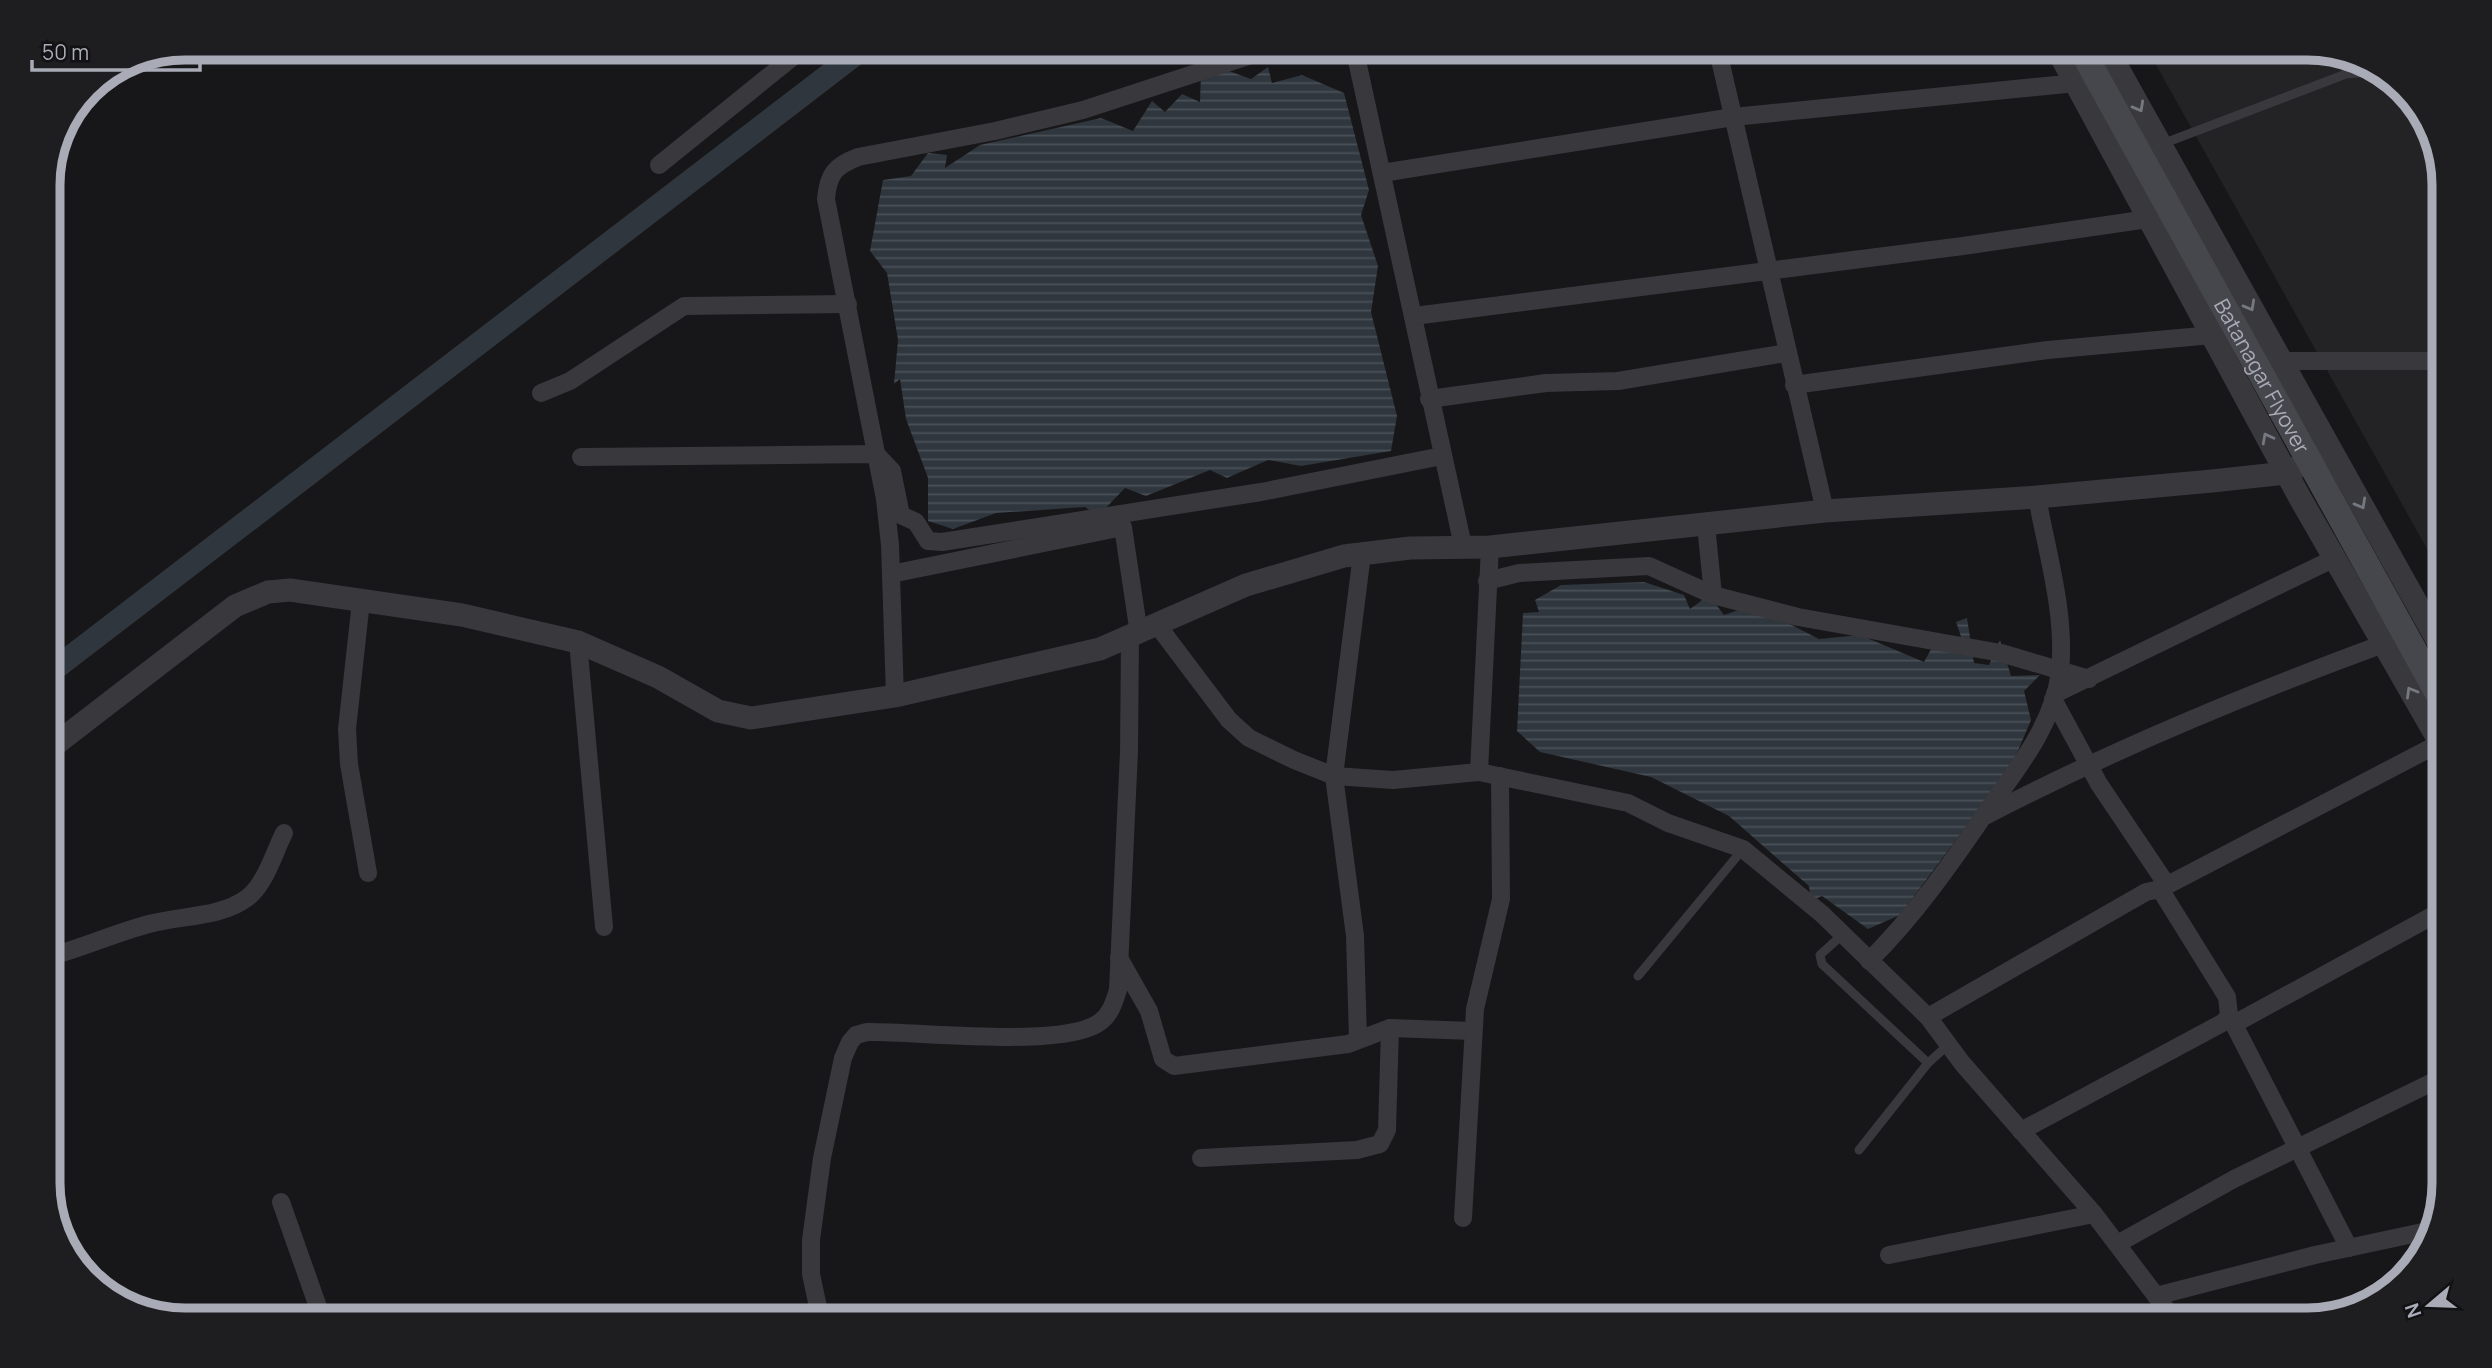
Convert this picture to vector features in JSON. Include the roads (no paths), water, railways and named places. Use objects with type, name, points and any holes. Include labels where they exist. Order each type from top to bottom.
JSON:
[{"type":"main road","name":"Batanagar Flyover","points":[[2087,60],[2432,683]]},
{"type":"street","points":[[659,165],[789,60]]},
{"type":"street","points":[[895,696],[888,525],[826,199],[828,179],[839,165],[858,157],[1083,110],[1236,60]]},
{"type":"street","points":[[1357,60],[1463,546]]},
{"type":"street","points":[[1720,60],[1825,511]]},
{"type":"street","points":[[2063,60],[2286,473],[2432,730]]},
{"type":"street","points":[[2113,60],[2432,631]]},
{"type":"street","points":[[1382,173],[1733,117],[2076,83]]},
{"type":"street","points":[[1414,317],[2148,219]]},
{"type":"street","points":[[541,393],[570,381],[684,306],[848,304]]},
{"type":"street","points":[[1794,385],[2049,350],[2212,335]]},
{"type":"street","points":[[1429,399],[1546,383],[1618,381],[1786,352]]},
{"type":"street","points":[[2240,387],[2281,361],[2432,361]]},
{"type":"street","points":[[60,741],[236,606],[268,592],[290,590],[462,615],[578,642],[658,677],[718,711],[751,718],[895,696],[1100,649],[1142,633],[1246,585],[1310,565],[1362,554],[1463,546],[1490,547],[1825,511],[2037,497],[2286,473],[2330,449]]},
{"type":"street","points":[[581,457],[876,454],[892,471],[901,515],[916,522],[928,541],[942,542],[1261,492],[1442,456]]},
{"type":"street","points":[[1869,961],[1925,901],[2029,751],[2054,697],[2060,671],[2059,626],[2037,497]]},
{"type":"street","points":[[1706,525],[1713,595]]},
{"type":"street","points":[[818,1308],[811,1274],[811,1240],[822,1158],[843,1058],[856,1035],[867,1032],[984,1037],[1073,1032],[1101,1022],[1112,1009],[1118,990],[1142,633],[1123,527],[891,573]]},
{"type":"street","points":[[1479,772],[1490,547]]},
{"type":"street","points":[[1358,1040],[1355,936],[1334,776],[1362,554]]},
{"type":"street","points":[[2054,697],[2335,558]]},
{"type":"street","points":[[1488,581],[1519,573],[1649,566],[1713,595],[1798,617],[2001,653],[2089,679]]},
{"type":"street","points":[[361,601],[346,729],[349,764],[368,873]]},
{"type":"street","points":[[1142,633],[1249,738],[1334,776],[1393,780],[1479,772],[1628,803],[1668,823],[1743,849],[1843,934],[1928,1017],[1948,1045],[2094,1214],[2165,1308]]},
{"type":"street","points":[[578,642],[604,927]]},
{"type":"street","points":[[1983,817],[2088,763],[2276,684],[2383,644]]},
{"type":"street","points":[[2054,697],[2088,763],[2227,997],[2231,1019],[2349,1248]]},
{"type":"street","points":[[1928,1017],[2146,892],[2164,887],[2432,752]]},
{"type":"street","points":[[1463,1218],[1473,1031],[1479,988],[1498,923],[1501,899],[1500,776]]},
{"type":"street","points":[[60,953],[147,924],[235,906],[249,897],[284,833]]},
{"type":"street","points":[[2021,1131],[2224,1022],[2432,916]]},
{"type":"street","points":[[1119,958],[1143,998],[1160,1050],[1168,1065],[1188,1065],[1348,1044],[1390,1028],[1473,1031]]},
{"type":"street","points":[[1201,1158],[1357,1150],[1380,1144],[1387,1130],[1390,1028]]},
{"type":"street","points":[[2117,1244],[2234,1180],[2432,1082]]},
{"type":"street","points":[[281,1202],[318,1308]]},
{"type":"street","points":[[1889,1255],[2094,1214]]},
{"type":"street","points":[[2156,1296],[2423,1232]]},
{"type":"lane","points":[[2160,145],[2346,74],[2364,73]]},
{"type":"lane","points":[[1638,976],[1743,849]]},
{"type":"lane","points":[[1843,934],[1821,955],[1822,964],[1928,1063]]},
{"type":"lane","points":[[1859,1150],[1928,1063],[1948,1045]]},
{"type":"waterway","points":[[60,665],[848,60]]}]
